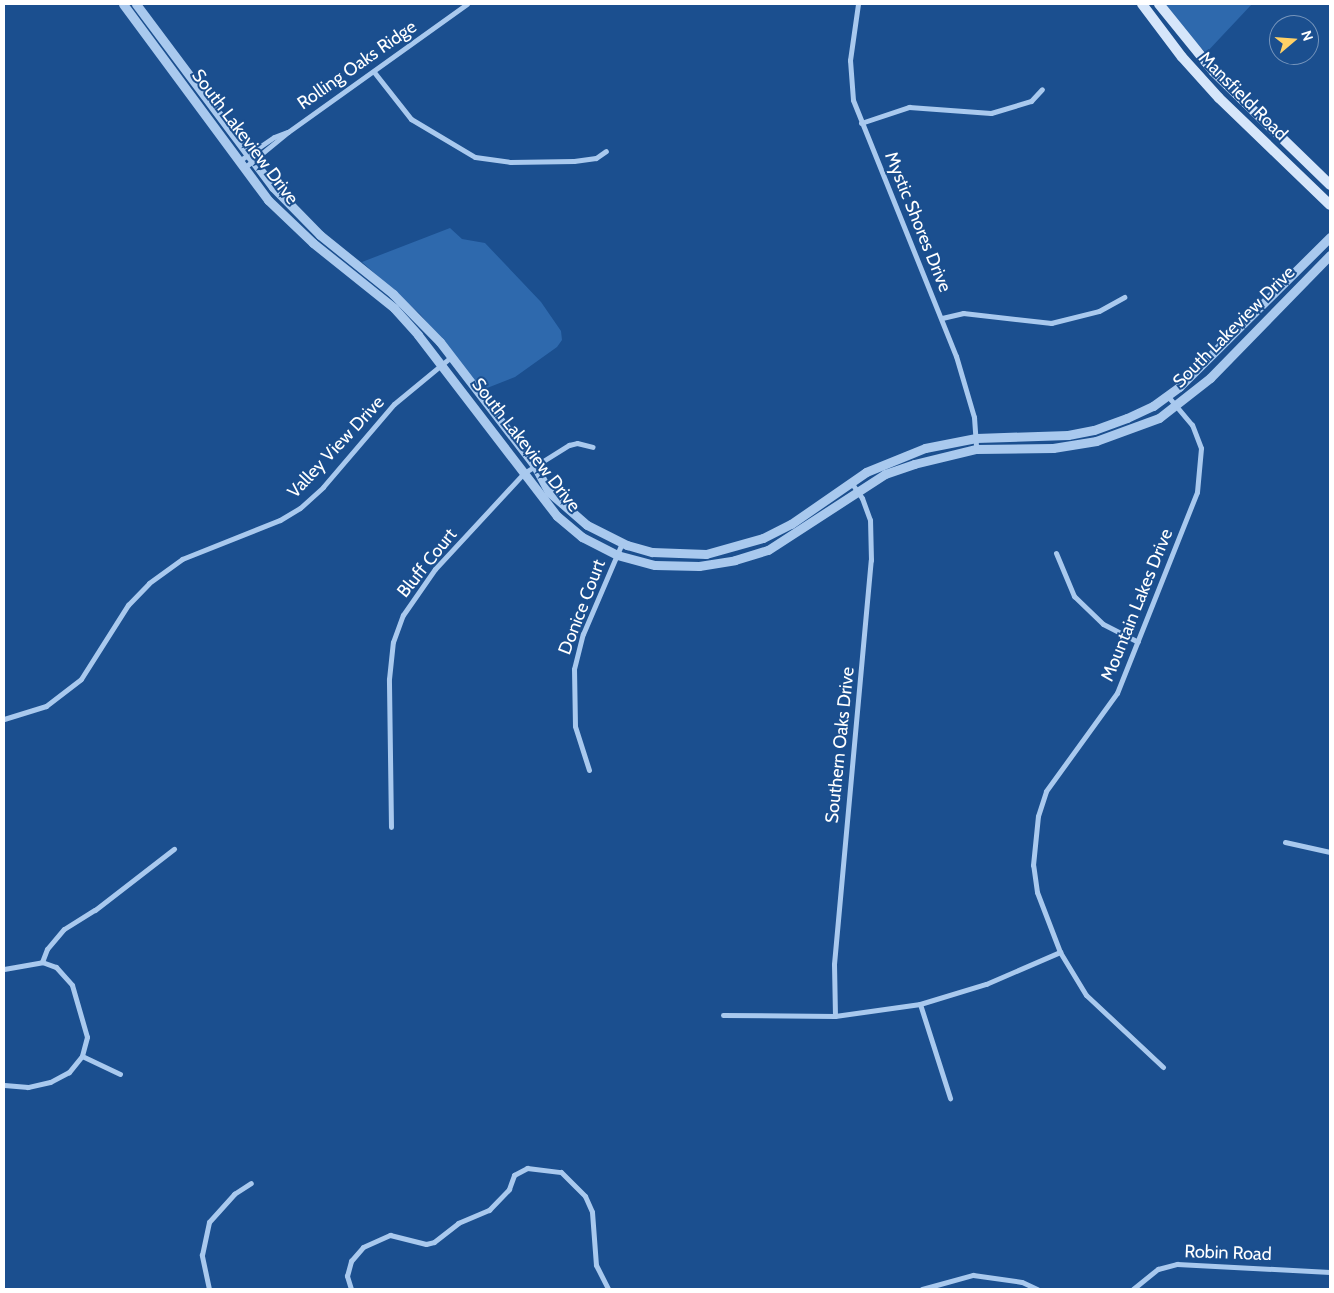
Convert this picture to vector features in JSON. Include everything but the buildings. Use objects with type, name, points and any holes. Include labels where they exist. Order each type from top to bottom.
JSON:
[{"type":"main road","name":"Mansfield Road","points":[[1142,4],[1182,57],[1219,98],[1330,204]]},
{"type":"main road","name":"Mansfield Road","points":[[1159,4],[1214,72],[1330,185]]},
{"type":"street","name":"South Lakeview Drive","points":[[123,4],[242,165],[289,222],[394,308],[443,364],[524,473],[571,530],[618,555],[655,565],[680,566],[736,560],[781,542],[885,474],[914,464],[976,449],[1053,448],[1096,441],[1141,426],[1178,405],[1210,378],[1330,254]]},
{"type":"street","name":"South Lakeview Drive","points":[[136,4],[293,211],[393,294],[451,357],[535,466],[549,492],[565,508],[587,525],[622,542],[672,555],[706,554],[748,544],[791,524],[850,482],[904,454],[947,442],[976,438],[1082,433],[1126,418],[1168,396],[1330,237]]},
{"type":"street","name":"Rolling Oaks Ridge","points":[[242,165],[467,4]]},
{"type":"street","name":"Mystic Shores Drive","points":[[858,4],[850,60],[853,100],[942,318],[968,395],[976,438],[976,449]]},
{"type":"street","points":[[374,72],[411,119],[475,157],[510,162],[574,161],[596,158],[606,151]]},
{"type":"street","points":[[861,123],[909,106],[991,113],[1031,101],[1042,89]]},
{"type":"street","name":"Rolling Oaks Ridge","points":[[242,165],[251,158]]},
{"type":"street","points":[[344,268],[350,260]]},
{"type":"street","points":[[942,318],[963,313],[1051,323],[1099,311],[1124,297]]},
{"type":"street","name":"Valley View Drive","points":[[4,718],[46,706],[81,679],[128,605],[149,583],[182,559],[280,520],[300,508],[322,487],[394,404],[451,357]]},
{"type":"street","name":"Mountain Lakes Drive","points":[[1163,1068],[1086,995],[1060,952],[1038,892],[1033,865],[1038,816],[1055,774],[1117,693],[1200,481],[1201,448],[1192,425],[1178,405],[1168,396]]},
{"type":"street","name":"Bluff Court","points":[[391,827],[389,678],[393,642],[400,623],[436,569],[524,473],[569,445],[577,443],[592,447]]},
{"type":"street","name":"Southern Oaks Drive","points":[[835,1016],[835,955],[871,560],[870,520],[858,491],[850,482]]},
{"type":"street","name":"Donice Court","points":[[589,770],[575,726],[574,669],[583,634],[622,542]]},
{"type":"street","points":[[1056,553],[1074,596],[1103,624],[1138,642]]},
{"type":"street","points":[[1285,842],[1330,852]]},
{"type":"street","points":[[42,962],[47,949],[64,929],[95,910],[174,848]]},
{"type":"street","points":[[722,1015],[835,1016],[920,1004],[986,984],[1060,952]]},
{"type":"street","points":[[4,969],[42,962],[56,967],[72,985],[85,1024],[87,1037],[82,1056],[69,1072],[50,1082],[28,1087],[4,1085]]},
{"type":"street","points":[[920,1004],[950,1098]]},
{"type":"street","points":[[82,1056],[120,1074]]},
{"type":"street","points":[[351,1289],[347,1276],[351,1261],[362,1247],[390,1235],[426,1244],[434,1242],[458,1223],[489,1210],[509,1189],[514,1175],[527,1168],[560,1172],[586,1196],[592,1212],[596,1265],[608,1289]]},
{"type":"street","points":[[209,1289],[202,1255],[209,1222],[234,1194],[251,1183]]},
{"type":"street","name":"Robin Road","points":[[1133,1289],[1158,1269],[1178,1264],[1330,1272]]},
{"type":"street","points":[[922,1289],[973,1275],[1022,1282],[1037,1289]]},
{"type":"shaded area","points":[[1160,4],[1252,4],[1206,53]]},
{"type":"shaded area","points":[[450,228],[462,239],[485,243],[541,302],[561,331],[562,340],[557,347],[515,377],[482,390],[420,314],[362,262]]}]
